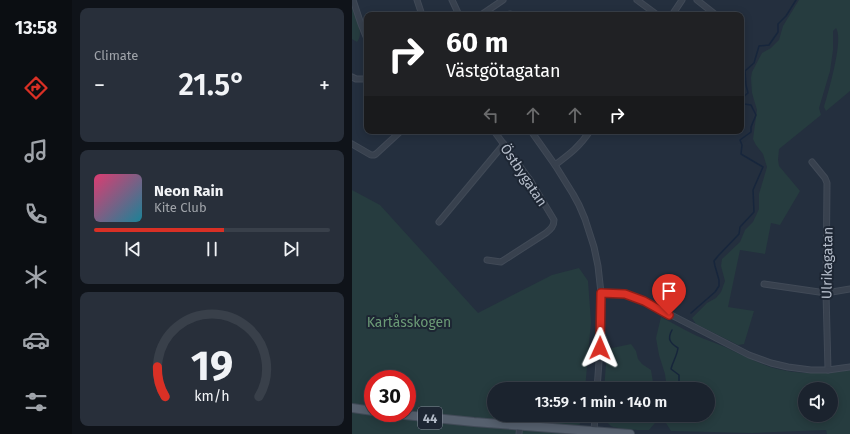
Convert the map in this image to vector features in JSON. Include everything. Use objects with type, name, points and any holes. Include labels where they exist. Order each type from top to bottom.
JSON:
[{"type":"main road","points":[[352,408],[364,410]]},
{"type":"main road","name":"44","points":[[416,416],[474,422],[520,430],[630,434]]},
{"type":"street","points":[[353,0],[364,32]]},
{"type":"street","points":[[416,0],[421,12]]},
{"type":"street","points":[[452,0],[458,12]]},
{"type":"street","points":[[485,12],[503,0]]},
{"type":"street","points":[[637,0],[653,12]]},
{"type":"street","points":[[674,12],[682,0]]},
{"type":"street","points":[[697,0],[712,12]]},
{"type":"street","points":[[352,76],[356,79],[364,80]]},
{"type":"street","points":[[352,144],[371,155],[374,155],[398,134]]},
{"type":"street","name":"Östbygatan","points":[[487,260],[501,262],[546,233],[553,227],[554,224],[554,220],[530,180],[496,134]]},
{"type":"street","points":[[533,134],[573,194],[585,219],[592,240],[598,266],[601,293],[598,382]]},
{"type":"street","points":[[555,165],[571,154],[588,134]]},
{"type":"street","points":[[439,222],[504,144]]},
{"type":"street","name":"Ulrikagatan","points":[[812,162],[825,178],[827,183],[826,294],[828,370]]},
{"type":"street","points":[[764,284],[826,294],[850,289]]},
{"type":"street","points":[[601,293],[625,294],[644,301],[760,360],[788,367],[812,370],[828,370],[850,367]]},
{"type":"street","points":[[594,432],[595,422]]},
{"type":"green space","points":[[799,0],[850,0],[850,91],[826,111],[824,107],[837,54],[838,34],[836,28],[833,31],[833,50],[830,71],[819,108],[821,115],[779,149],[779,166],[800,191],[780,225],[771,223],[765,254],[740,250],[728,307],[754,311],[744,344],[738,345],[696,324],[692,318],[721,292],[725,281],[721,266],[722,259],[740,242],[745,230],[753,222],[759,209],[759,194],[767,167],[763,154],[753,139],[757,110],[752,93],[752,72],[762,53],[771,48],[779,40],[783,26]]},
{"type":"green space","points":[[352,7],[360,30],[357,42],[352,39]]},
{"type":"green space","name":"Kartåsskogen","points":[[352,190],[380,205],[478,313],[552,275],[579,268],[588,281],[591,322],[586,382],[487,382],[487,422],[580,422],[576,434],[352,434]]},
{"type":"green space","points":[[661,317],[697,336],[780,370],[810,373],[850,370],[850,434],[827,434],[826,430],[752,433],[671,431],[666,422],[715,422],[715,382],[666,382],[656,338]]},
{"type":"green space","points":[[631,344],[636,351],[638,359],[642,364],[651,370],[653,382],[605,382],[607,352],[612,348]]},
{"type":"green space","points":[[607,422],[655,422],[649,430],[629,430],[614,427]]},
{"type":"waterway","points":[[744,96],[748,93],[745,71],[754,63],[759,46],[769,45],[778,32],[778,24],[786,16],[796,0]]},
{"type":"waterway","points":[[691,313],[715,292],[719,286],[714,261],[739,234],[740,227],[754,212],[753,190],[763,167],[741,154],[742,145],[740,140],[751,132],[751,127],[756,115],[751,105],[744,104]]},
{"type":"waterway","points":[[672,330],[670,340],[678,348],[671,369],[679,375],[679,382]]},
{"type":"route","points":[[600,348],[601,293],[625,294],[644,301],[669,315]]}]
